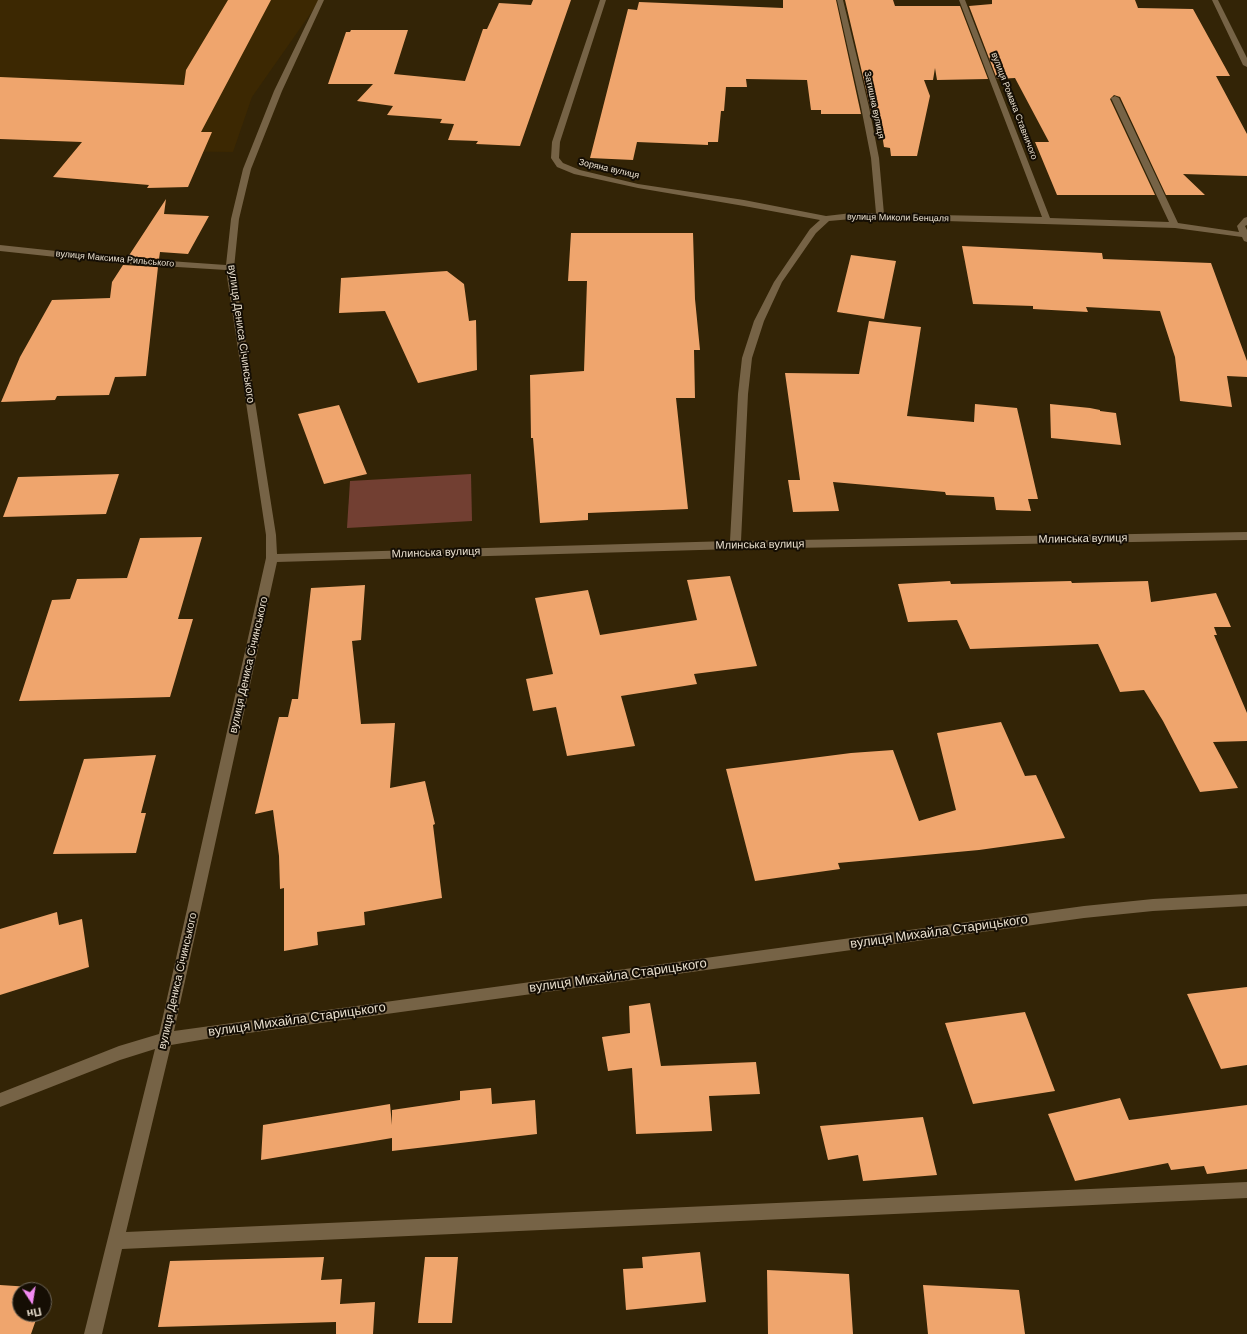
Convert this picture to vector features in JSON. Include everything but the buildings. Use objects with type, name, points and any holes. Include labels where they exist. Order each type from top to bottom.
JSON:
[{"type":"street","name":"вулиця Дениса Січинського","points":[[93,1334],[165,1040],[272,558],[271,535],[230,268],[235,219],[247,169],[278,91],[321,0]]},
{"type":"street","name":"Зоряна вулиця","points":[[603,0],[556,142],[555,158],[560,165],[577,172],[638,186],[744,203],[826,219]]},
{"type":"street","name":"Затишна вулиця","points":[[840,0],[876,158],[880,216]]},
{"type":"street","name":"вулиця Романа Ставничого","points":[[962,0],[1047,220]]},
{"type":"street","points":[[1215,0],[1247,65]]},
{"type":"street","points":[[1115,98],[1175,225]]},
{"type":"street","name":"вулиця Миколи Бенцаля","points":[[826,219],[852,216],[880,216],[1175,225],[1245,237]]},
{"type":"street","points":[[735,545],[743,394],[747,358],[759,321],[778,282],[813,231],[826,219]]},
{"type":"street","points":[[1245,237],[1241,226],[1247,220]]},
{"type":"street","name":"вулиця Максима Рильського","points":[[0,248],[112,260],[230,268]]},
{"type":"street","name":"Млинська вулиця","points":[[272,558],[735,545],[1247,536]]},
{"type":"street","name":"вулиця Михайла Старицького","points":[[0,1100],[118,1053],[165,1040],[228,1029],[1077,913],[1153,905],[1247,900]]},
{"type":"street","points":[[115,1241],[645,1216],[1219,1193],[1247,1190]]},
{"type":"shaded area","points":[[0,0],[320,0],[252,97],[233,152],[76,150],[115,94],[0,90]]},
{"type":"shaded area","points":[[471,474],[472,521],[347,528],[350,481]]}]
